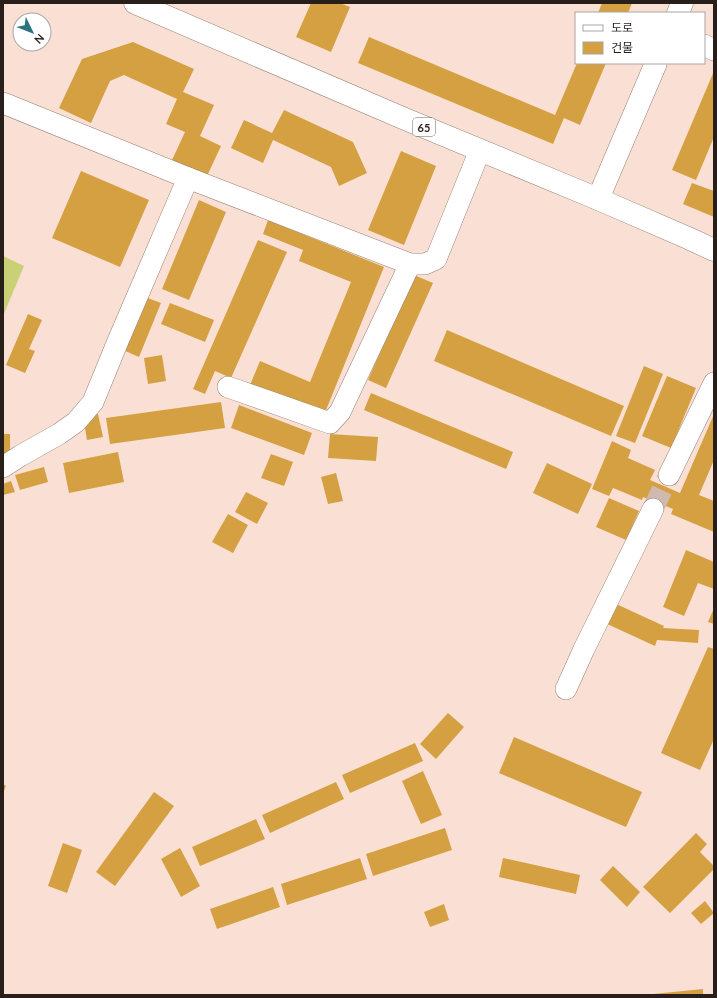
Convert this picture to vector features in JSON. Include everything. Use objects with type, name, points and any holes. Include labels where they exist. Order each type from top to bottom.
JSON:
[{"type":"main road","name":"65","points":[[135,3],[398,116],[598,199],[714,250]]},
{"type":"main road","points":[[598,199],[656,64]]},
{"type":"street","points":[[3,102],[188,178],[410,264],[425,264],[436,259],[480,150]]},
{"type":"street","points":[[3,467],[76,422],[93,402],[188,178]]},
{"type":"street","points":[[228,387],[330,423],[340,412],[410,264]]},
{"type":"street","points":[[669,475],[714,383]]},
{"type":"street","points":[[566,689],[584,649],[653,509]]},
{"type":"green space","points":[[3,256],[24,266],[3,316]]},
{"type":"building","points":[[311,3],[340,3],[350,7],[331,52],[296,37]]},
{"type":"building","points":[[602,3],[632,3],[628,12],[598,12]]},
{"type":"building","points":[[369,37],[555,115],[577,64],[606,64],[580,125],[564,118],[553,144],[358,63]]},
{"type":"building","points":[[133,42],[194,69],[183,92],[214,105],[200,136],[221,146],[207,176],[172,160],[185,132],[166,124],[177,99],[124,75],[110,81],[91,123],[59,108],[82,59]]},
{"type":"building","points":[[714,71],[714,137],[696,180],[672,170]]},
{"type":"building","points":[[284,110],[353,142],[367,173],[339,186],[331,167],[273,140],[263,163],[231,148],[244,120],[272,133]]},
{"type":"building","points":[[401,151],[436,166],[404,245],[368,230]]},
{"type":"building","points":[[81,171],[149,200],[120,267],[52,238]]},
{"type":"building","points":[[692,183],[714,191],[714,217],[683,204]]},
{"type":"building","points":[[199,200],[226,212],[189,300],[162,289]]},
{"type":"building","points":[[268,220],[384,267],[324,415],[250,385],[260,361],[310,382],[351,282],[299,261],[303,250],[263,234]]},
{"type":"building","points":[[258,240],[287,252],[231,378],[215,371],[205,394],[193,389]]},
{"type":"building","points":[[414,275],[433,283],[386,388],[368,380]]},
{"type":"building","points":[[145,297],[161,303],[139,357],[123,350]]},
{"type":"building","points":[[170,303],[214,320],[205,342],[161,324]]},
{"type":"building","points":[[28,314],[42,320],[29,349],[35,351],[25,373],[6,365]]},
{"type":"building","points":[[447,330],[624,406],[611,436],[434,361]]},
{"type":"building","points":[[162,355],[166,381],[148,384],[144,358]]},
{"type":"building","points":[[644,366],[663,374],[635,443],[616,436]]},
{"type":"building","points":[[667,376],[696,388],[671,448],[642,436]]},
{"type":"building","points":[[371,393],[513,452],[506,469],[364,410]]},
{"type":"building","points":[[221,402],[225,428],[110,444],[106,418]]},
{"type":"building","points":[[239,405],[312,433],[304,455],[231,428]]},
{"type":"building","points":[[98,414],[103,437],[87,440],[83,416]]},
{"type":"building","points":[[714,414],[714,460],[699,495],[714,501],[714,532],[671,514],[673,509],[643,497],[642,500],[613,488],[609,496],[592,489],[612,441],[631,450],[628,458],[655,470],[650,480],[680,493]]},
{"type":"building","points":[[3,434],[10,434],[10,458],[3,458]]},
{"type":"building","points":[[330,434],[378,437],[376,461],[328,458]]},
{"type":"building","points":[[118,452],[124,482],[69,493],[63,463]]},
{"type":"building","points":[[271,454],[293,462],[284,486],[261,478]]},
{"type":"building","points":[[547,463],[592,484],[578,514],[533,493]]},
{"type":"building","points":[[44,467],[48,482],[20,490],[15,475]]},
{"type":"building","points":[[336,473],[343,501],[328,504],[321,477]]},
{"type":"building","points":[[11,481],[15,492],[3,495],[3,484]]},
{"type":"building","points":[[246,492],[268,503],[257,524],[235,512]]},
{"type":"building","points":[[609,498],[639,511],[626,540],[596,527]]},
{"type":"building","points":[[228,514],[248,525],[233,553],[212,542]]},
{"type":"building","points":[[686,550],[714,562],[714,589],[698,583],[684,616],[663,607]]},
{"type":"building","points":[[614,603],[664,626],[663,628],[699,630],[698,643],[657,640],[655,646],[605,623]]},
{"type":"building","points":[[714,608],[714,624],[708,622]]},
{"type":"building","points":[[708,647],[714,649],[714,739],[700,770],[661,753]]},
{"type":"building","points":[[448,713],[464,727],[436,759],[420,744]]},
{"type":"building","points":[[514,737],[642,792],[626,827],[499,773]]},
{"type":"building","points":[[415,743],[423,761],[350,793],[342,775]]},
{"type":"building","points":[[423,771],[442,815],[421,824],[402,781]]},
{"type":"building","points":[[336,782],[344,799],[270,833],[262,815]]},
{"type":"building","points":[[3,784],[6,786],[3,793]]},
{"type":"building","points":[[154,792],[174,806],[115,886],[96,872]]},
{"type":"building","points":[[256,819],[265,839],[200,866],[192,847]]},
{"type":"building","points":[[445,828],[452,850],[373,876],[366,854]]},
{"type":"building","points":[[696,833],[707,844],[700,852],[714,866],[714,869],[670,913],[643,887]]},
{"type":"building","points":[[63,843],[82,850],[67,893],[48,886]]},
{"type":"building","points":[[180,848],[200,886],[181,897],[161,859]]},
{"type":"building","points":[[360,858],[367,879],[287,905],[281,884]]},
{"type":"building","points":[[503,858],[580,875],[576,894],[499,877]]},
{"type":"building","points":[[613,866],[640,892],[627,907],[600,880]]},
{"type":"building","points":[[273,887],[280,907],[217,929],[210,909]]},
{"type":"building","points":[[705,901],[714,913],[701,924],[691,913]]},
{"type":"building","points":[[444,904],[449,920],[430,927],[424,912]]},
{"type":"building","points":[[703,989],[703,995],[653,995],[653,994]]},
{"type":"tunnel","points":[[653,509],[669,475]]}]
